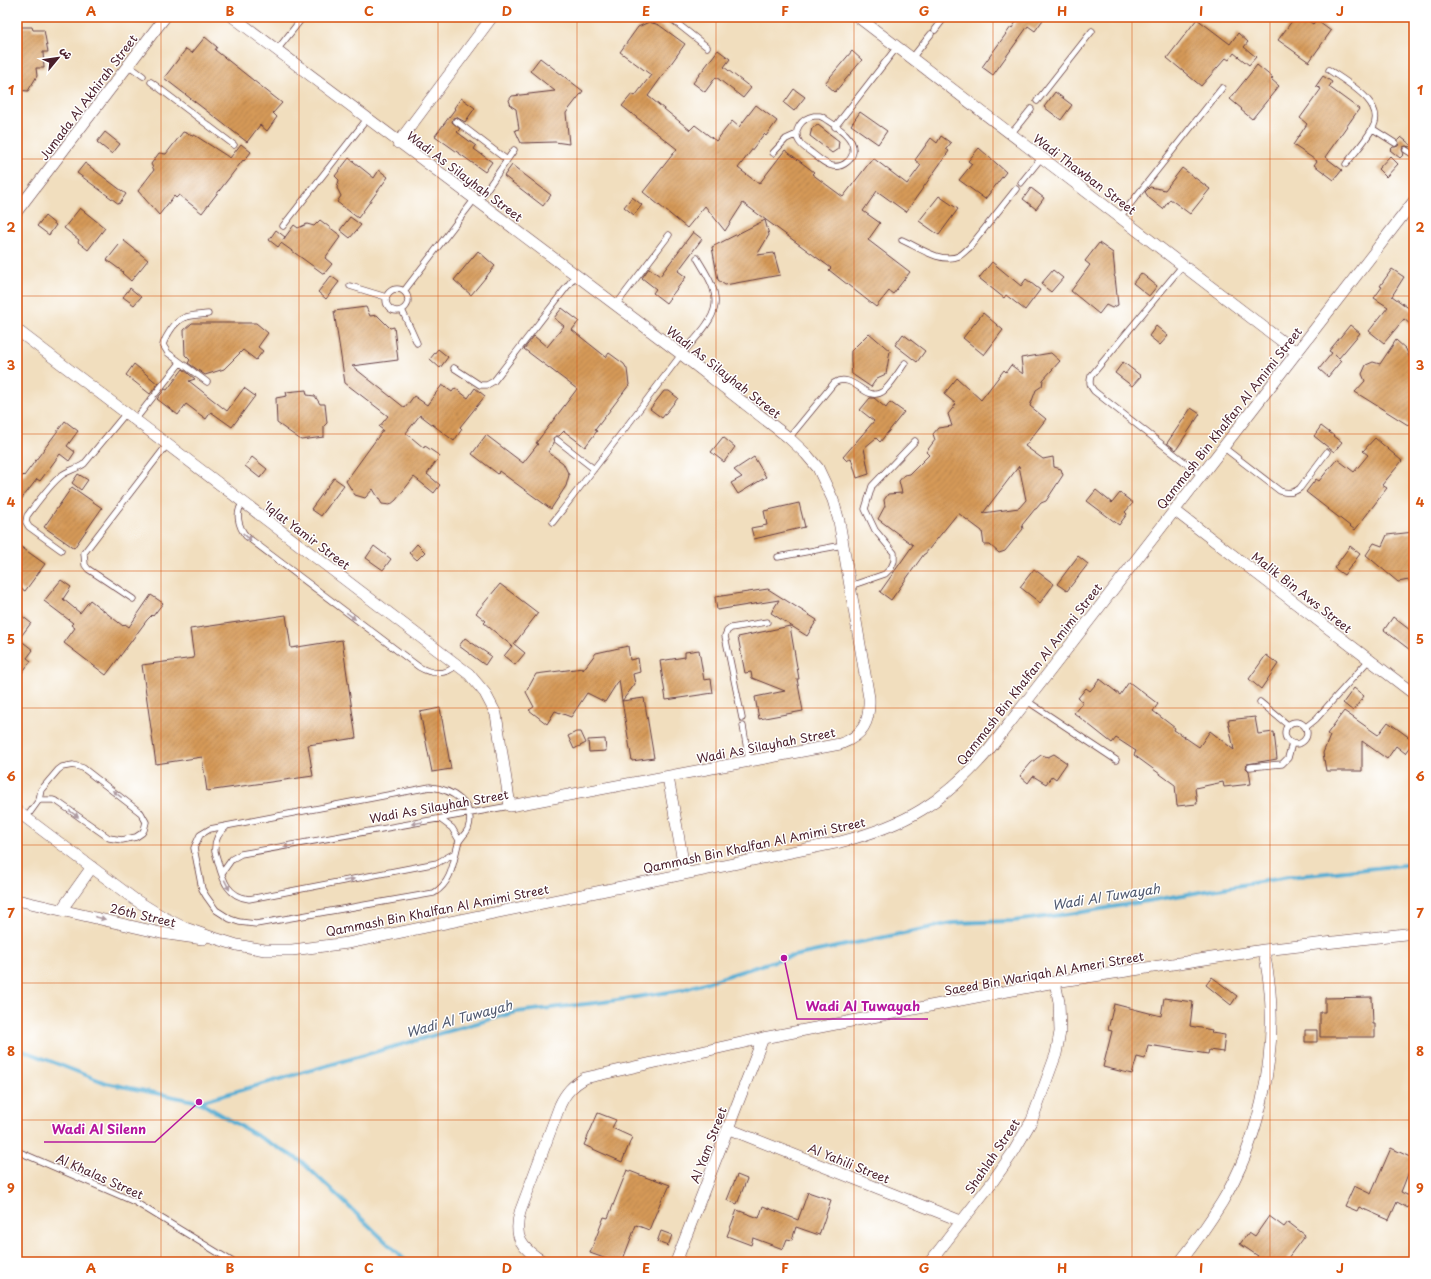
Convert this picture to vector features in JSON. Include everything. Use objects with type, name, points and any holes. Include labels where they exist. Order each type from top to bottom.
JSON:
[{"type":"street","name":"Jumada Al Akhirah Street","points":[[18,209],[165,17]]},
{"type":"street","name":"Wadi As Silayhah Street","points":[[233,17],[398,143],[681,354],[789,438],[818,468],[833,500],[843,546],[869,698],[870,709],[868,718],[864,728],[856,736],[849,741],[840,744],[510,806]]},
{"type":"street","points":[[398,143],[492,17]]},
{"type":"street","name":"Wadi Thawban Street","points":[[858,17],[1296,352]]},
{"type":"street","name":"Qammash Bin Khalfan Al Amimi Street","points":[[22,814],[134,899],[163,917],[185,928],[220,940],[265,950],[292,950],[348,943],[840,842],[892,826],[914,815],[934,802],[972,770],[1414,201]]},
{"type":"street","name":"'Iqlat Yamir Street","points":[[17,330],[469,674],[491,703],[496,714],[510,806]]},
{"type":"street","name":"Malik Bin Aws Street","points":[[1174,510],[1414,694]]},
{"type":"street","points":[[668,777],[685,873]]},
{"type":"street","points":[[62,909],[92,867]]},
{"type":"street","name":"26th Street","points":[[17,900],[62,909],[161,933],[199,939],[220,940]]},
{"type":"street","name":"Saeed Bin Wariqah Al Ameri Street","points":[[544,1262],[530,1254],[523,1245],[518,1234],[520,1212],[560,1105],[574,1084],[585,1078],[596,1074],[763,1038],[1055,982],[1264,950],[1414,934]]},
{"type":"street","points":[[1180,1262],[1222,1202],[1242,1163],[1256,1122],[1266,1080],[1271,1037],[1270,993],[1264,950]]},
{"type":"street","name":"Shahlah Street","points":[[930,1262],[993,1181],[1014,1151],[1032,1120],[1056,1054],[1060,1032],[1059,1002],[1055,982]]},
{"type":"street","name":"Al Yam Street","points":[[676,1262],[763,1038]]},
{"type":"street","name":"Al Yahili Street","points":[[729,1128],[961,1221]]},
{"type":"lane","points":[[277,50],[303,17]]},
{"type":"lane","points":[[668,17],[707,47]]},
{"type":"lane","points":[[912,58],[945,17]]},
{"type":"lane","points":[[1037,101],[1092,31]]},
{"type":"lane","points":[[836,127],[897,47]]},
{"type":"lane","points":[[128,65],[143,76]]},
{"type":"lane","points":[[1329,70],[1369,100],[1375,112],[1376,118],[1373,129],[1346,164]]},
{"type":"lane","points":[[151,82],[234,146]]},
{"type":"lane","points":[[1120,217],[1222,88]]},
{"type":"lane","points":[[1011,134],[1031,109]]},
{"type":"lane","points":[[814,116],[820,116],[849,137],[853,146],[852,156],[840,166],[835,167],[826,164],[800,144],[797,134],[800,124],[804,120],[814,116]]},
{"type":"lane","points":[[283,226],[367,119]]},
{"type":"lane","points":[[456,122],[507,160]]},
{"type":"lane","points":[[1373,129],[1395,143]]},
{"type":"lane","points":[[773,153],[786,139],[797,134]]},
{"type":"lane","points":[[404,291],[476,201],[514,150]]},
{"type":"lane","points":[[1406,150],[1414,155]]},
{"type":"lane","points":[[1021,183],[1042,157]]},
{"type":"lane","points":[[902,240],[938,257],[951,258],[960,255],[969,248],[1016,189]]},
{"type":"lane","points":[[616,305],[669,235]]},
{"type":"lane","points":[[553,522],[681,354],[713,315],[715,296],[711,284],[697,258]]},
{"type":"lane","points":[[1183,265],[1091,376],[1089,382],[1094,391],[1201,475]]},
{"type":"lane","points":[[454,368],[480,385],[487,385],[494,381],[576,276]]},
{"type":"lane","points":[[350,286],[386,297]]},
{"type":"lane","points":[[400,289],[404,291],[408,299],[402,310],[398,312],[390,309],[387,306],[386,297],[391,290],[400,289]]},
{"type":"lane","points":[[402,310],[417,344]]},
{"type":"lane","points":[[207,382],[165,351],[163,345],[174,324],[180,319],[208,314]]},
{"type":"lane","points":[[135,420],[180,363]]},
{"type":"lane","points":[[789,438],[834,383],[839,380],[844,380],[868,392],[877,394],[885,390],[905,363]]},
{"type":"lane","points":[[61,550],[29,526],[26,522],[27,516],[57,479],[84,464],[126,413]]},
{"type":"lane","points":[[558,440],[594,469]]},
{"type":"lane","points":[[850,586],[885,574],[891,568],[894,561],[894,553],[875,530],[865,509],[872,486],[915,441]]},
{"type":"lane","points":[[133,599],[88,569],[85,565],[84,553],[168,445]]},
{"type":"lane","points":[[1223,447],[1280,491],[1289,493],[1297,491],[1300,488],[1327,452]]},
{"type":"lane","points":[[243,502],[239,507],[238,517],[239,525],[246,536],[419,667],[434,673],[443,672],[453,668],[456,664]]},
{"type":"lane","points":[[778,557],[843,546]]},
{"type":"lane","points":[[742,718],[725,636],[727,631],[731,628],[767,622]]},
{"type":"lane","points":[[1306,727],[1316,720],[1369,660]]},
{"type":"lane","points":[[1026,701],[1116,760]]},
{"type":"lane","points":[[1260,702],[1288,726]]},
{"type":"lane","points":[[1299,722],[1306,727],[1307,736],[1305,740],[1297,744],[1292,743],[1286,738],[1285,733],[1288,726],[1292,723],[1299,722]]},
{"type":"lane","points":[[743,726],[749,761]]},
{"type":"lane","points":[[1250,767],[1282,764],[1288,758],[1292,743]]},
{"type":"lane","points":[[22,814],[39,800],[41,790],[58,770],[68,765],[78,766],[137,809],[144,817],[146,826],[142,833],[136,837],[122,840],[113,839],[104,835],[58,802],[53,800],[39,800]]},
{"type":"lane","points":[[430,787],[444,789],[457,796],[466,807],[469,814],[468,828],[459,840],[449,878],[440,889],[434,893],[256,924],[248,924],[230,919],[216,910],[202,889],[195,854],[196,843],[200,835],[210,829],[430,787]]},
{"type":"lane","name":"Wadi As Silayhah Street","points":[[222,873],[232,859],[241,854],[510,806]]},
{"type":"lane","points":[[440,819],[452,828],[459,840]]},
{"type":"lane","points":[[228,825],[217,837],[215,852],[226,885],[232,893],[240,898],[249,899],[437,863],[456,854]]},
{"type":"lane","name":"Al Khalas Street","points":[[17,1152],[135,1202],[233,1262]]},
{"type":"building","points":[[1016,17],[1045,17],[1035,31],[1028,26],[993,75],[982,67],[1011,27],[1012,28],[1018,19]]},
{"type":"building","points":[[1295,17],[1303,17],[1313,24],[1316,20],[1331,31],[1309,62],[1278,40]]},
{"type":"building","points":[[1197,19],[1230,44],[1238,33],[1248,42],[1244,47],[1256,57],[1249,65],[1234,53],[1229,60],[1226,58],[1201,86],[1167,58]]},
{"type":"building","points":[[649,22],[659,25],[685,44],[648,96],[690,130],[695,125],[716,141],[732,121],[739,127],[756,105],[777,121],[766,136],[764,134],[738,168],[759,184],[785,150],[814,172],[812,174],[843,197],[873,158],[907,184],[921,165],[915,160],[931,138],[937,143],[941,136],[951,143],[946,149],[949,151],[906,212],[877,191],[863,211],[880,223],[868,240],[910,272],[893,294],[889,291],[876,307],[829,270],[831,268],[743,203],[725,231],[705,206],[687,228],[643,192],[677,149],[622,106],[632,94],[635,96],[651,75],[620,52],[638,27]]},
{"type":"building","points":[[17,27],[32,27],[33,30],[44,30],[48,52],[43,52],[44,68],[36,68],[37,76],[28,91],[17,90]]},
{"type":"building","points":[[205,37],[217,47],[215,50],[282,103],[273,113],[277,117],[267,131],[260,125],[247,142],[164,78],[186,49],[192,53]]},
{"type":"building","points":[[718,50],[730,59],[724,67],[751,88],[743,98],[716,77],[705,92],[693,83]]},
{"type":"building","points":[[852,51],[862,60],[835,92],[825,83]]},
{"type":"building","points":[[540,58],[583,91],[566,113],[569,144],[555,142],[521,143],[515,130],[519,129],[516,109],[511,106],[509,100],[512,96],[555,91],[530,71]]},
{"type":"building","points":[[1257,65],[1273,78],[1271,79],[1279,86],[1252,119],[1230,99]]},
{"type":"building","points":[[1323,76],[1332,82],[1329,87],[1359,109],[1325,157],[1342,170],[1334,180],[1314,165],[1317,161],[1293,145],[1307,124],[1300,118],[1321,89],[1316,86]]},
{"type":"building","points":[[794,89],[805,97],[794,111],[784,103]]},
{"type":"building","points":[[1055,92],[1072,105],[1061,120],[1044,107]]},
{"type":"building","points":[[461,98],[475,108],[465,122],[456,117],[453,118],[452,122],[460,129],[457,132],[476,146],[474,149],[492,162],[485,172],[435,136],[455,109],[454,108]]},
{"type":"building","points":[[860,112],[887,131],[878,144],[851,125]]},
{"type":"building","points":[[818,125],[839,141],[838,149],[832,153],[810,136],[812,128]]},
{"type":"building","points":[[105,132],[120,144],[112,154],[97,142]]},
{"type":"building","points":[[183,132],[196,136],[230,158],[241,144],[251,152],[244,161],[243,160],[202,213],[179,195],[176,198],[174,196],[159,215],[138,191],[154,170],[151,164],[159,153],[166,154]]},
{"type":"building","points":[[1401,137],[1411,145],[1409,147],[1403,147],[1402,150],[1404,154],[1400,158],[1390,150],[1393,147],[1398,146],[1398,140]]},
{"type":"building","points":[[979,148],[1006,172],[985,199],[959,180],[972,164],[968,161]]},
{"type":"building","points":[[1390,156],[1398,164],[1386,177],[1378,169]]},
{"type":"building","points":[[349,158],[374,178],[379,170],[388,177],[358,218],[337,202],[341,196],[337,188],[339,180],[335,176]]},
{"type":"building","points":[[85,163],[126,194],[119,204],[77,173]]},
{"type":"building","points":[[512,165],[551,195],[543,206],[504,176]]},
{"type":"building","points":[[1182,168],[1210,189],[1190,214],[1170,199],[1163,209],[1149,198],[1145,192],[1150,187],[1165,190]]},
{"type":"building","points":[[1031,188],[1044,198],[1036,209],[1023,199]]},
{"type":"building","points":[[939,196],[958,209],[939,235],[919,221]]},
{"type":"building","points":[[632,197],[642,205],[634,215],[624,207]]},
{"type":"building","points":[[80,208],[105,228],[88,250],[78,242],[79,240],[64,228]]},
{"type":"building","points":[[45,216],[56,225],[49,235],[37,226]]},
{"type":"building","points":[[350,217],[361,225],[350,238],[340,230]]},
{"type":"building","points":[[320,220],[341,236],[325,258],[332,264],[324,274],[281,243],[278,247],[269,240],[276,230],[285,237],[283,240],[294,225],[298,228],[307,224],[314,226]]},
{"type":"building","points":[[765,220],[769,235],[757,255],[774,253],[780,275],[725,285],[718,280],[712,247]]},
{"type":"building","points":[[693,232],[702,239],[678,271],[686,277],[666,303],[653,293],[656,289],[642,278],[649,268],[660,276]]},
{"type":"building","points":[[123,240],[148,260],[131,281],[122,273],[123,272],[107,260]]},
{"type":"building","points":[[1099,243],[1113,253],[1114,276],[1118,305],[1112,308],[1106,305],[1099,314],[1071,291],[1090,265],[1085,261]]},
{"type":"building","points":[[478,251],[495,266],[471,295],[454,280]]},
{"type":"building","points":[[992,262],[1021,286],[1026,279],[1040,290],[1025,310],[1006,295],[1004,298],[979,278]]},
{"type":"building","points":[[1392,269],[1404,277],[1392,296],[1414,312],[1414,318],[1410,324],[1404,319],[1384,343],[1369,331],[1388,307],[1374,298],[1382,287],[1380,286]]},
{"type":"building","points":[[1053,270],[1063,278],[1051,292],[1041,284]]},
{"type":"building","points":[[1141,273],[1157,286],[1149,296],[1133,283]]},
{"type":"building","points":[[331,276],[339,282],[326,299],[318,292]]},
{"type":"building","points":[[130,288],[141,297],[134,305],[123,297]]},
{"type":"building","points":[[366,307],[370,316],[377,315],[390,328],[394,327],[398,360],[352,366],[405,408],[414,396],[427,405],[442,385],[452,392],[455,388],[468,398],[475,388],[485,396],[460,427],[462,429],[454,441],[420,415],[406,433],[424,448],[425,446],[440,456],[427,474],[440,485],[434,493],[414,477],[396,500],[390,505],[382,504],[373,489],[365,498],[355,495],[346,481],[383,430],[379,427],[388,416],[345,383],[334,311]]},
{"type":"building","points":[[562,308],[579,321],[572,330],[606,357],[609,353],[624,364],[627,369],[629,385],[595,430],[597,431],[585,447],[564,431],[559,436],[553,438],[554,443],[548,452],[563,463],[569,475],[566,486],[551,509],[499,471],[498,474],[472,454],[486,435],[523,463],[538,444],[536,443],[577,389],[524,349],[534,336],[547,347],[564,326],[554,318]]},
{"type":"building","points":[[983,313],[1003,330],[984,355],[963,338]]},
{"type":"building","points":[[192,323],[256,323],[268,333],[258,347],[263,351],[256,360],[243,350],[224,369],[205,375],[188,363],[190,360],[185,355],[184,330]]},
{"type":"building","points":[[1350,325],[1360,333],[1339,358],[1335,355],[1341,361],[1328,377],[1319,369],[1332,353],[1329,351]]},
{"type":"building","points":[[1156,326],[1168,336],[1160,345],[1149,336]]},
{"type":"building","points":[[869,333],[890,351],[886,374],[877,378],[871,387],[852,374],[851,361],[851,351]]},
{"type":"building","points":[[903,334],[925,351],[917,362],[895,345]]},
{"type":"building","points":[[1396,340],[1406,349],[1412,364],[1414,364],[1414,418],[1408,425],[1355,392],[1365,381],[1362,374],[1366,365],[1373,362],[1380,364]]},
{"type":"building","points":[[438,349],[448,357],[440,368],[430,359]]},
{"type":"building","points":[[1051,353],[1060,361],[1043,380],[1042,386],[1036,390],[1030,406],[1046,419],[1025,446],[1043,459],[1053,457],[1054,467],[1061,469],[1063,475],[1046,501],[1041,503],[1035,509],[1022,525],[1023,529],[1005,551],[999,553],[990,545],[984,545],[982,531],[958,513],[924,554],[891,600],[880,592],[913,545],[878,519],[885,506],[884,500],[888,494],[902,493],[899,481],[904,475],[910,474],[929,455],[926,452],[935,440],[933,434],[938,428],[952,426],[948,414],[956,404],[944,394],[957,378],[981,400],[1004,370],[1006,372],[1011,365],[1023,374],[1021,358]],"holes":[[[1019,466],[1026,500],[1019,508],[983,513]]]},
{"type":"building","points":[[1123,362],[1141,376],[1132,386],[1115,373]]},
{"type":"building","points":[[134,364],[158,384],[150,394],[126,375]]},
{"type":"building","points":[[183,369],[195,379],[189,381],[227,411],[244,388],[255,396],[232,427],[211,412],[206,419],[186,404],[178,415],[157,399],[165,389],[167,390]]},
{"type":"building","points":[[306,390],[307,395],[315,396],[320,404],[325,404],[327,423],[324,426],[324,437],[301,440],[277,423],[276,398],[287,396],[286,392]]},
{"type":"building","points":[[664,391],[669,391],[678,398],[662,418],[650,409]]},
{"type":"building","points":[[870,398],[874,398],[886,408],[890,402],[904,412],[880,442],[876,438],[864,448],[869,474],[857,478],[851,458],[847,461],[843,457],[874,421],[860,410]]},
{"type":"building","points":[[1191,408],[1200,414],[1176,450],[1167,443]]},
{"type":"building","points":[[65,421],[78,431],[67,446],[75,452],[69,461],[60,454],[40,481],[37,479],[17,505],[17,483],[23,475],[24,476]]},
{"type":"building","points":[[1321,426],[1342,442],[1334,452],[1314,436]]},
{"type":"building","points":[[723,437],[735,447],[724,462],[711,452]]},
{"type":"building","points":[[1375,438],[1402,461],[1382,485],[1387,488],[1355,530],[1306,492],[1316,479],[1319,481],[1337,459],[1354,472],[1368,455],[1363,451]]},
{"type":"building","points":[[252,457],[267,469],[260,478],[245,466]]},
{"type":"building","points":[[754,457],[766,477],[738,494],[731,483],[742,477],[734,470]]},
{"type":"building","points":[[78,474],[88,480],[81,490],[72,483]]},
{"type":"building","points":[[334,478],[344,485],[321,516],[311,509]]},
{"type":"building","points":[[72,487],[102,508],[74,548],[44,527]]},
{"type":"building","points":[[1096,490],[1112,503],[1120,493],[1133,503],[1125,512],[1127,514],[1119,525],[1087,501]]},
{"type":"building","points":[[799,503],[805,527],[754,539],[751,528],[767,525],[764,511]]},
{"type":"building","points":[[1414,532],[1414,579],[1398,582],[1366,555],[1374,543],[1382,546],[1387,535]]},
{"type":"building","points":[[17,544],[45,564],[25,591],[17,586]]},
{"type":"building","points":[[417,544],[425,552],[417,560],[409,553]]},
{"type":"building","points":[[374,546],[391,559],[383,570],[366,558]]},
{"type":"building","points":[[1350,546],[1360,554],[1344,575],[1334,568]]},
{"type":"building","points":[[1078,556],[1088,564],[1067,591],[1057,584]]},
{"type":"building","points":[[1034,569],[1054,584],[1040,603],[1020,587]]},
{"type":"building","points":[[61,580],[71,587],[63,599],[80,613],[90,600],[123,626],[125,624],[129,627],[151,595],[163,603],[153,616],[152,615],[147,620],[106,675],[64,643],[75,628],[71,625],[73,623],[44,601]]},
{"type":"building","points":[[500,584],[538,613],[514,644],[525,653],[515,665],[504,656],[512,646],[484,623],[486,621],[476,613]]},
{"type":"building","points":[[768,589],[817,620],[807,636],[771,613],[779,600],[717,610],[715,597]]},
{"type":"building","points":[[17,612],[31,623],[19,639],[33,650],[27,658],[31,661],[17,679]]},
{"type":"building","points":[[286,615],[291,648],[342,640],[356,738],[308,745],[313,776],[207,791],[202,757],[156,764],[142,665],[194,658],[190,629]]},
{"type":"building","points":[[1393,617],[1414,633],[1414,653],[1384,630]]},
{"type":"building","points":[[790,626],[803,711],[759,719],[755,697],[785,691],[752,678],[751,672],[745,673],[738,637]]},
{"type":"building","points":[[465,638],[491,656],[485,665],[459,646]]},
{"type":"building","points":[[628,646],[630,660],[638,658],[640,672],[633,674],[635,684],[622,701],[619,680],[605,702],[587,693],[571,717],[555,711],[547,724],[529,710],[534,707],[526,692],[536,674],[583,668],[583,670],[596,653]]},
{"type":"building","points":[[699,650],[704,680],[711,679],[713,693],[666,700],[660,661],[685,657],[685,652]]},
{"type":"building","points":[[1266,655],[1278,664],[1261,689],[1249,679]]},
{"type":"building","points":[[1100,679],[1120,695],[1129,682],[1158,704],[1153,711],[1175,728],[1174,730],[1199,747],[1210,731],[1234,750],[1228,720],[1255,717],[1258,734],[1274,732],[1277,759],[1247,764],[1246,768],[1249,771],[1251,784],[1224,787],[1223,782],[1195,788],[1197,804],[1177,806],[1175,785],[1134,755],[1136,751],[1116,738],[1112,743],[1074,713],[1083,702],[1078,698],[1086,688],[1090,691]]},
{"type":"building","points":[[1354,688],[1364,696],[1353,711],[1343,703]]},
{"type":"building","points":[[644,698],[654,758],[632,761],[622,701]]},
{"type":"building","points":[[440,708],[451,769],[432,772],[420,712]]},
{"type":"building","points":[[1344,711],[1378,735],[1388,722],[1414,741],[1405,753],[1396,746],[1387,759],[1362,741],[1362,771],[1326,771],[1323,753],[1330,736],[1327,734]]},
{"type":"building","points":[[576,732],[581,732],[586,743],[574,749],[568,736]]},
{"type":"building","points":[[605,739],[606,751],[589,752],[588,740]]},
{"type":"building","points":[[1054,754],[1067,763],[1056,779],[1052,776],[1046,784],[1033,776],[1028,783],[1020,776],[1031,763],[1041,755],[1048,757]]},
{"type":"building","points":[[1212,977],[1237,996],[1231,1005],[1206,985]]},
{"type":"building","points":[[1372,997],[1375,1037],[1320,1037],[1320,1012],[1325,1012],[1325,998]]},
{"type":"building","points":[[1164,998],[1193,1002],[1190,1026],[1212,1030],[1211,1033],[1225,1035],[1223,1052],[1209,1050],[1208,1054],[1148,1045],[1145,1059],[1137,1057],[1132,1074],[1103,1067],[1112,1031],[1108,1030],[1114,1004],[1161,1016]]},
{"type":"building","points":[[1305,1030],[1317,1030],[1317,1042],[1305,1042]]},
{"type":"building","points":[[598,1113],[616,1120],[612,1128],[632,1137],[622,1162],[584,1145]]},
{"type":"building","points":[[1391,1148],[1414,1159],[1401,1192],[1413,1198],[1408,1208],[1397,1202],[1389,1220],[1359,1207],[1357,1211],[1345,1206],[1354,1186],[1371,1194]]},
{"type":"building","points":[[627,1170],[670,1185],[665,1196],[663,1196],[649,1230],[636,1225],[622,1262],[615,1262],[590,1253],[604,1217],[608,1218]]},
{"type":"building","points":[[737,1175],[747,1179],[737,1204],[727,1200]]},
{"type":"building","points":[[808,1192],[831,1200],[819,1235],[796,1227],[792,1240],[787,1239],[783,1249],[753,1238],[751,1245],[727,1236],[737,1210],[759,1218],[763,1206],[798,1220]]},
{"type":"building","points":[[1269,1216],[1284,1227],[1288,1222],[1305,1235],[1285,1262],[1254,1262],[1258,1256],[1240,1244],[1249,1232],[1255,1236]]},
{"type":"building","points":[[661,1231],[672,1235],[668,1246],[657,1242]]},
{"type":"waterway","name":"Wadi Al Tuwayah","points":[[199,1102],[516,1012],[604,1002],[682,990],[784,958],[952,923],[1013,921],[1083,912],[1288,877],[1414,864]]},
{"type":"waterway","points":[[17,1048],[106,1083],[199,1102],[301,1161],[407,1262]]},
{"type":"place","name":"Wadi Al Tuwayah","points":[[784,958]]},
{"type":"place","name":"Wadi Al Silenn","points":[[199,1102]]}]
